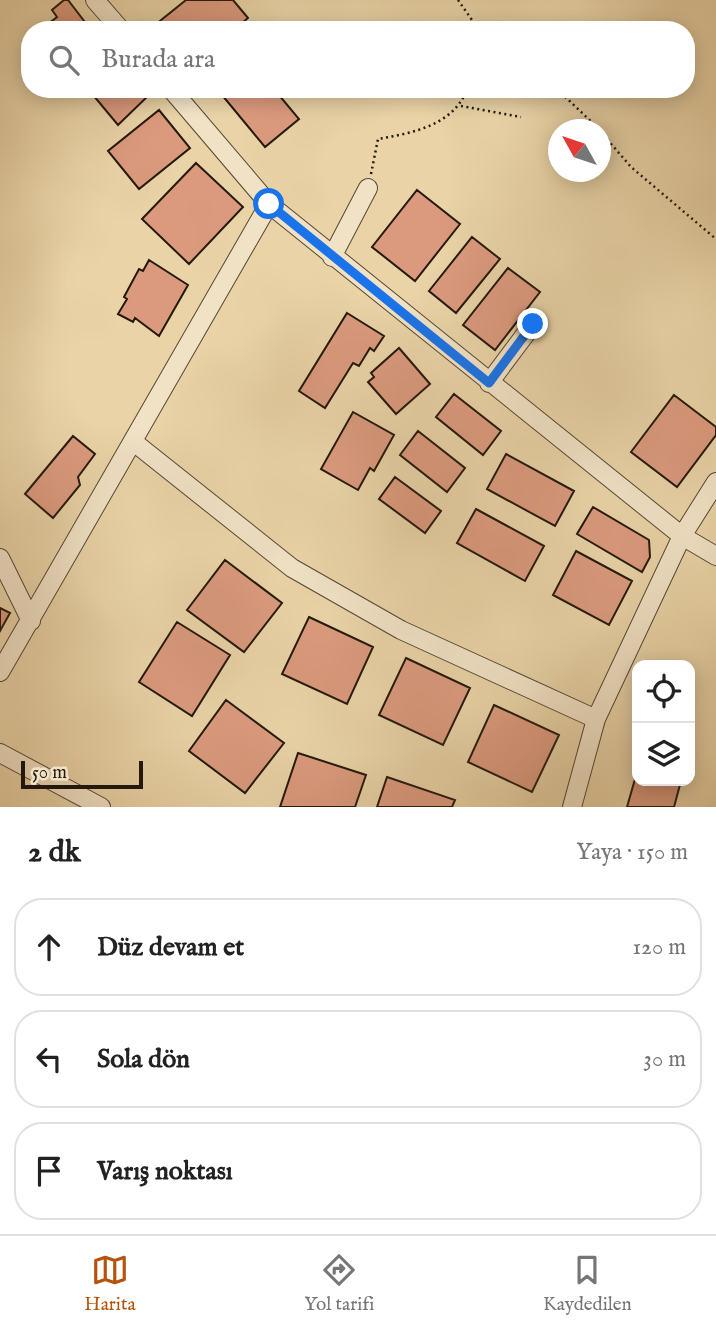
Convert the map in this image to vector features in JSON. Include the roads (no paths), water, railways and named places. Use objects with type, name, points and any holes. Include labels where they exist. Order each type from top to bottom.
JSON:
[{"type":"street","points":[[95,0],[113,21]]},
{"type":"street","points":[[179,98],[269,204],[682,536],[716,556]]},
{"type":"street","points":[[332,257],[368,188]]},
{"type":"street","points":[[0,673],[135,443],[269,204]]},
{"type":"street","points":[[489,383],[533,324]]},
{"type":"street","points":[[135,443],[292,568],[401,630],[596,719]]},
{"type":"street","points":[[572,807],[596,719],[682,536],[716,482]]},
{"type":"street","points":[[0,558],[31,621]]},
{"type":"street","points":[[0,753],[101,807]]}]
